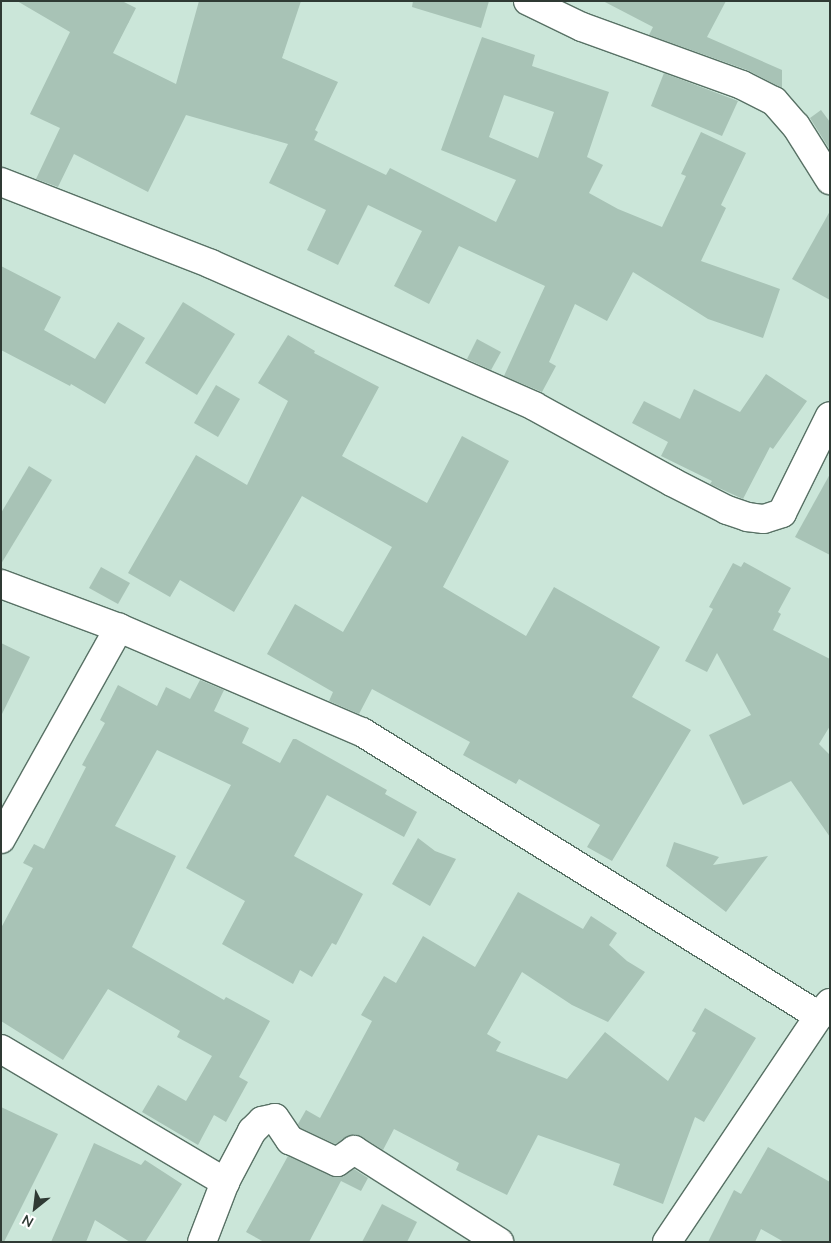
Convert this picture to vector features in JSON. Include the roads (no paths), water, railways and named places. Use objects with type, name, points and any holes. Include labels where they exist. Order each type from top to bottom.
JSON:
[{"type":"street","points":[[528,1],[582,27],[742,85],[774,101],[796,126],[830,180]]},
{"type":"street","points":[[1,182],[210,264],[534,406],[672,482],[747,518],[764,519],[782,512],[830,416]]},
{"type":"street","points":[[1,584],[119,628],[362,732],[824,1010],[667,1242]]},
{"type":"street","points":[[1,839],[119,628]]},
{"type":"street","points":[[1,1049],[226,1182]]},
{"type":"street","points":[[202,1242],[226,1182],[252,1131],[262,1121],[275,1118],[290,1140],[337,1162],[354,1150],[499,1242]]}]
